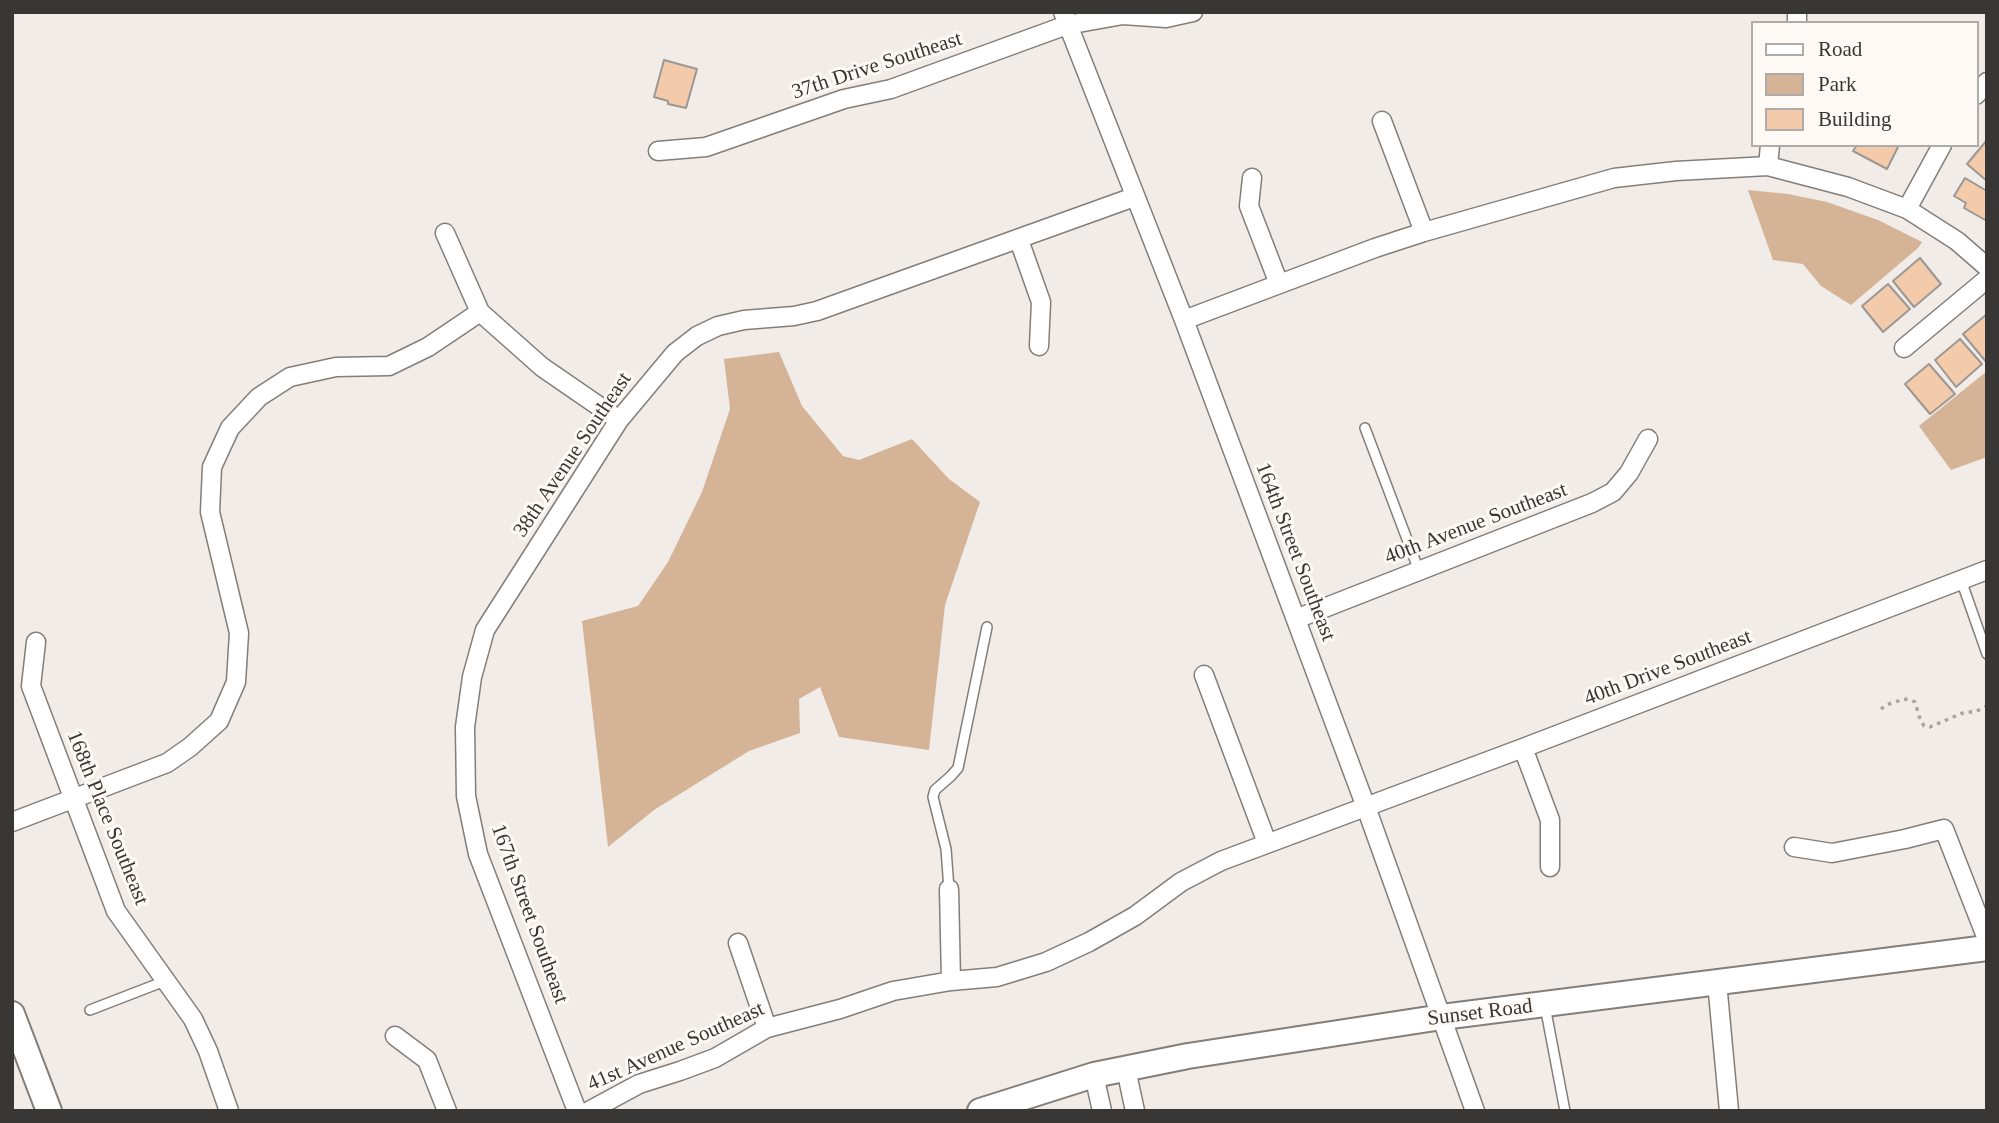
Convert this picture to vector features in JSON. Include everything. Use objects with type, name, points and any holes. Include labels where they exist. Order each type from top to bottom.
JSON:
[{"type":"street","name":"37th Drive Southeast","points":[[657,151],[706,148],[844,99],[891,89],[1065,19],[1123,15],[1166,18],[1193,12]]},
{"type":"street","name":"164th Street Southeast","points":[[1065,19],[1184,320],[1366,807],[1475,1111]]},
{"type":"street","points":[[1382,121],[1424,232]]},
{"type":"street","points":[[1768,166],[1770,147]]},
{"type":"street","points":[[1907,209],[1941,147]]},
{"type":"street","points":[[1184,320],[1424,232],[1614,178],[1676,171],[1768,166],[1848,187],[1907,209],[1957,241],[1987,267]]},
{"type":"street","points":[[1252,178],[1250,206],[1279,284]]},
{"type":"street","name":"38th Avenue Southeast","points":[[465,727],[472,677],[485,630],[619,420],[675,353],[718,326],[817,311],[1134,197]]},
{"type":"street","points":[[445,233],[480,312],[542,367],[619,420]]},
{"type":"street","points":[[1019,240],[1041,302],[1039,346]]},
{"type":"street","points":[[1904,348],[1987,279]]},
{"type":"street","points":[[12,822],[167,764],[219,721],[236,682],[239,633],[210,512],[212,467],[230,428],[258,397],[290,377],[336,368],[388,366],[428,347],[480,312]]},
{"type":"street","name":"40th Avenue Southeast","points":[[1296,619],[1592,503],[1613,492],[1629,473],[1648,439]]},
{"type":"street","name":"40th Drive Southeast","points":[[1366,807],[1987,570]]},
{"type":"street","name":"168th Place Southeast","points":[[36,642],[31,686],[116,911],[193,1019],[229,1111]]},
{"type":"street","points":[[1204,675],[1267,844]]},
{"type":"street","name":"167th Street Southeast","points":[[465,727],[466,796],[478,855],[578,1111]]},
{"type":"street","points":[[1523,748],[1550,820],[1550,867]]},
{"type":"street","name":"41st Avenue Southeast","points":[[589,1111],[639,1084],[715,1058],[767,1028],[840,1009],[893,991],[951,981],[997,977],[1046,962],[1135,916],[1191,877],[1221,861],[1366,807]]},
{"type":"street","points":[[1794,847],[1832,853],[1944,829],[1986,949]]},
{"type":"street","points":[[949,889],[951,981]]},
{"type":"street","points":[[738,943],[767,1028]]},
{"type":"street","name":"Sunset Road","points":[[980,1111],[1094,1075],[1188,1056],[1441,1017],[1986,949]]},
{"type":"street","points":[[1717,982],[1729,1111]]},
{"type":"street","points":[[12,1014],[49,1111]]},
{"type":"street","points":[[394,1036],[427,1060],[447,1111]]},
{"type":"street","points":[[1126,1069],[1135,1111]]},
{"type":"street","points":[[1094,1075],[1102,1111]]},
{"type":"lane","points":[[1365,428],[1419,571]]},
{"type":"lane","points":[[1961,580],[1987,654]]},
{"type":"lane","points":[[949,889],[946,849],[933,797],[935,790],[958,768],[987,626]]},
{"type":"lane","points":[[90,1010],[165,981]]},
{"type":"lane","points":[[1545,1004],[1565,1111]]},
{"type":"path","points":[[1881,709],[1903,699],[1911,700],[1915,702],[1924,726],[1930,727],[1987,706]]},
{"type":"green space","points":[[1748,190],[1827,202],[1878,220],[1922,242],[1851,305],[1821,286],[1803,264],[1773,260]]},
{"type":"green space","points":[[779,352],[802,406],[843,456],[859,460],[912,439],[949,479],[980,502],[945,605],[929,750],[839,737],[820,687],[799,699],[800,733],[749,751],[654,810],[608,847],[582,621],[638,606],[668,562],[702,492],[730,409],[724,359]]},
{"type":"green space","points":[[1987,371],[1987,457],[1951,470],[1919,426]]},
{"type":"building","points":[[664,60],[697,69],[686,108],[654,97]]},
{"type":"building","points":[[1987,140],[1987,181],[1967,164]]},
{"type":"building","points":[[1856,147],[1898,147],[1887,169],[1853,151]]},
{"type":"building","points":[[1965,178],[1987,191],[1987,221],[1964,208],[1966,203],[1954,196]]},
{"type":"building","points":[[1920,258],[1941,284],[1914,307],[1893,281]]},
{"type":"building","points":[[1888,284],[1910,309],[1883,332],[1862,306]]},
{"type":"building","points":[[1987,314],[1987,363],[1963,334]]},
{"type":"building","points":[[1960,339],[1982,364],[1956,387],[1935,360]]},
{"type":"building","points":[[1929,364],[1955,394],[1930,414],[1905,384]]}]
